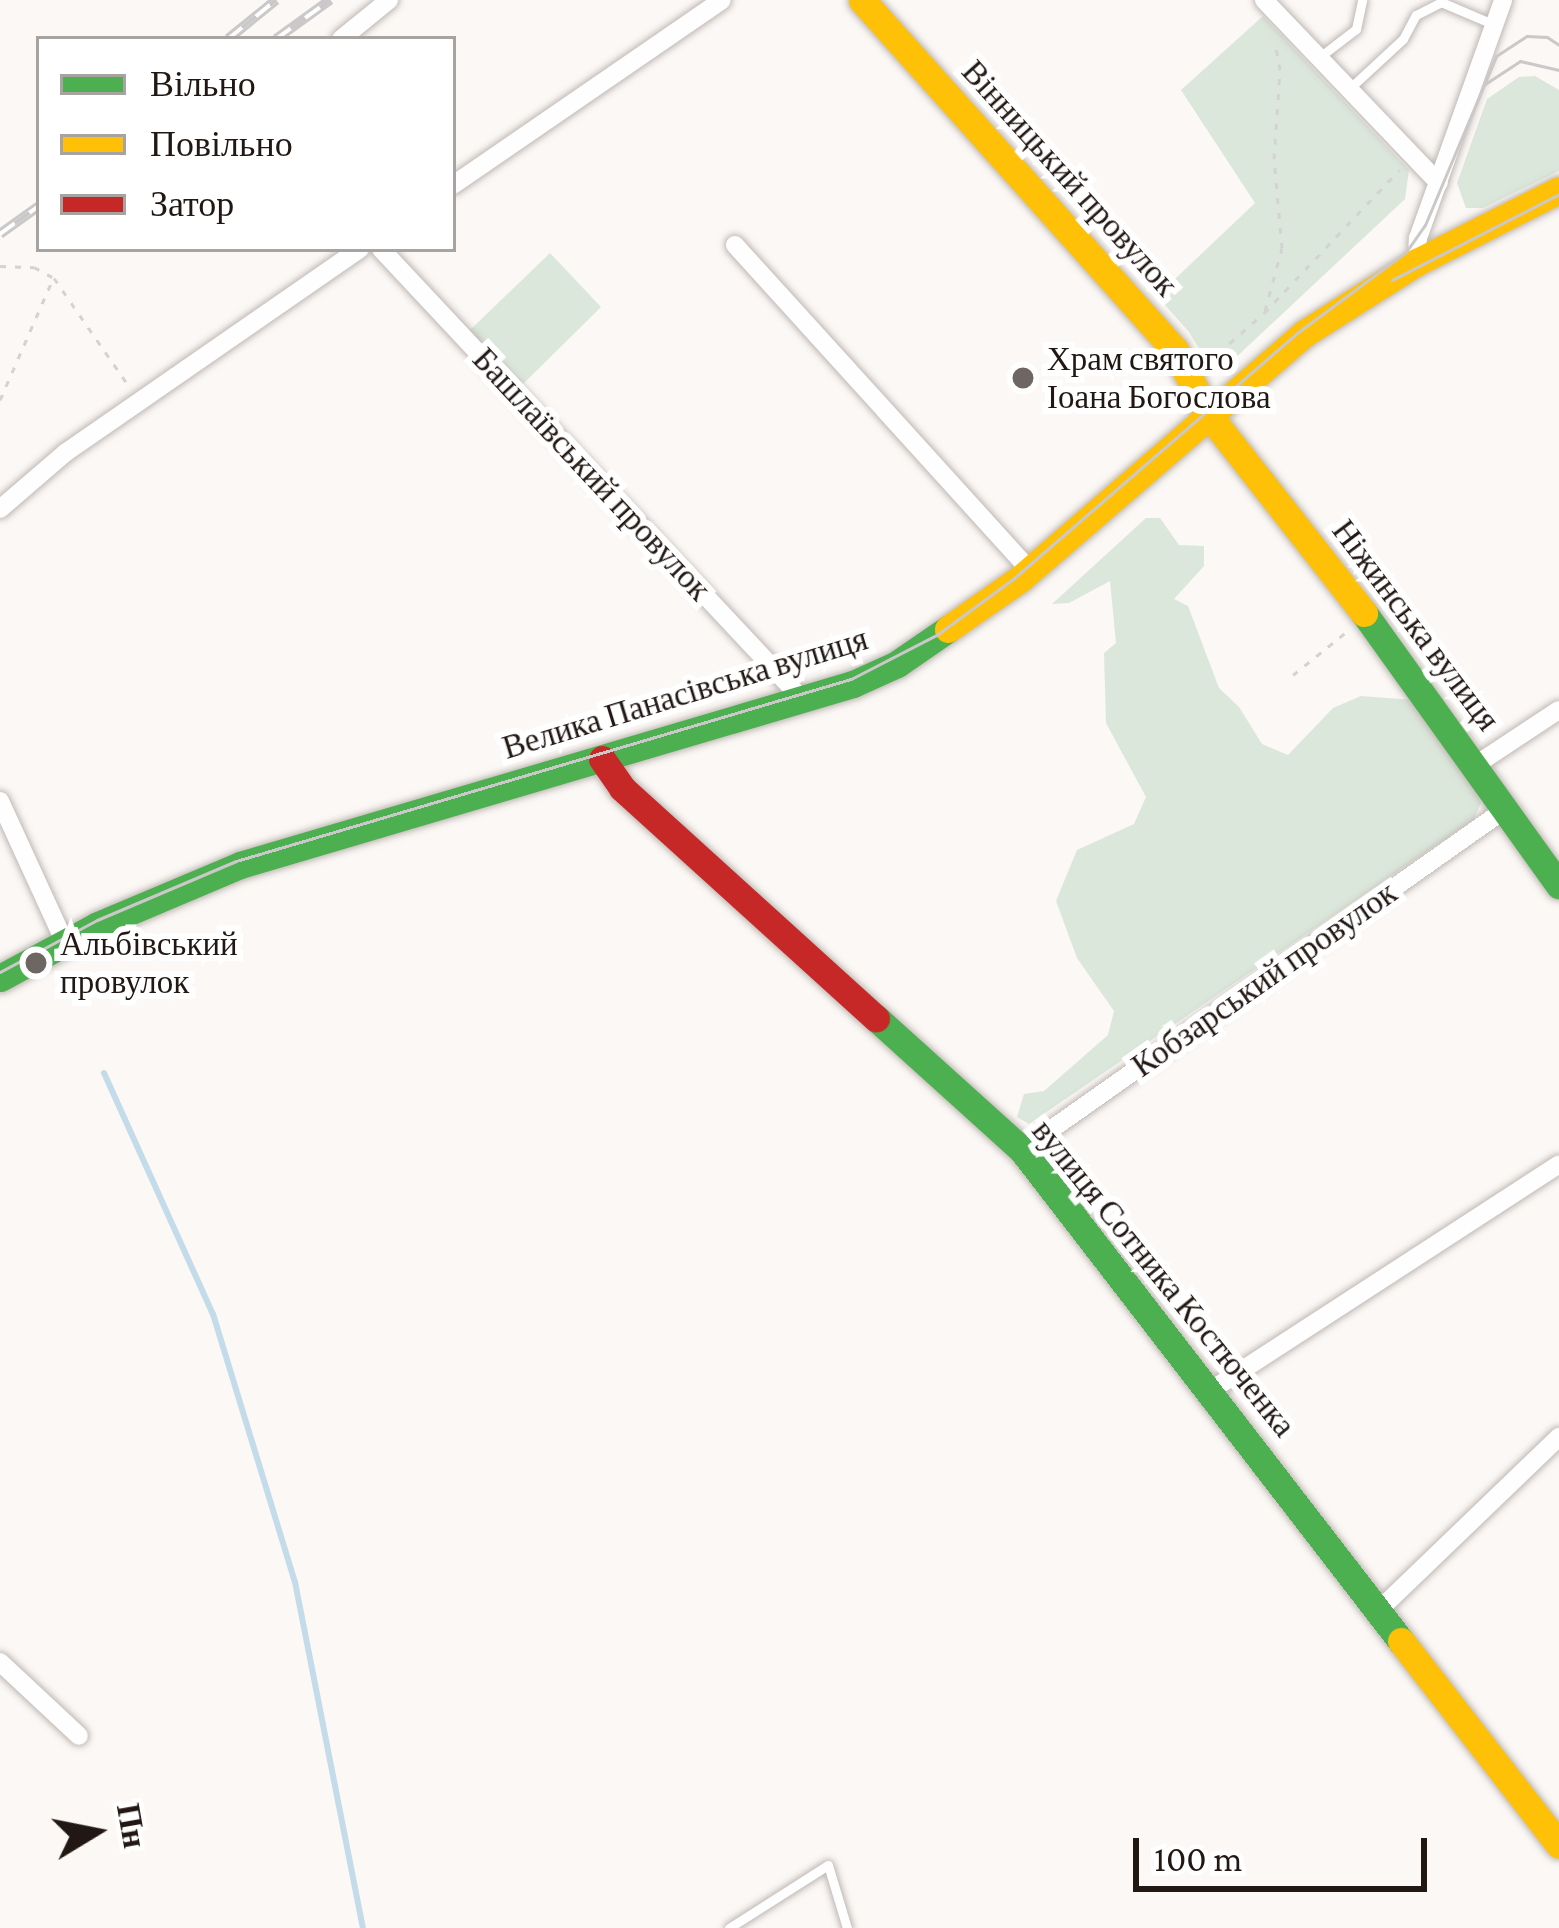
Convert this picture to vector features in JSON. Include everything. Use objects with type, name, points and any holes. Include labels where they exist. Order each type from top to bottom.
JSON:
[{"type":"street","points":[[345,36],[389,0]]},
{"type":"street","points":[[456,183],[722,0]]},
{"type":"street","name":"Вінницький провулок","points":[[862,0],[1175,350],[1208,414]]},
{"type":"street","points":[[1418,262],[1418,238],[1503,0]]},
{"type":"street","points":[[1267,3],[1439,182]]},
{"type":"street","name":"Велика Панасівська вулиця","points":[[0,978],[65,943],[240,865],[802,698],[897,664],[1030,570],[1305,333],[1418,262],[1559,190]]},
{"type":"street","points":[[735,245],[1030,570]]},
{"type":"street","points":[[0,509],[65,453],[357,252]]},
{"type":"street","name":"Башлаївський провулок","points":[[384,252],[802,698]]},
{"type":"street","name":"Ніжинська вулиця","points":[[1208,414],[1477,764],[1559,885]]},
{"type":"street","points":[[1477,764],[1559,710]]},
{"type":"street","name":"вулиця Сотника Костюченка","points":[[602,759],[622,788],[1022,1150],[1559,1845]]},
{"type":"street","points":[[0,801],[65,943]]},
{"type":"street","name":"Кобзарський провулок","points":[[1022,1150],[1507,808]]},
{"type":"street","points":[[1210,1391],[1559,1164]]},
{"type":"street","points":[[1379,1610],[1559,1437]]},
{"type":"street","points":[[0,1662],[79,1736]]},
{"type":"lane","points":[[1317,59],[1357,29],[1362,0]]},
{"type":"lane","points":[[1348,90],[1403,40],[1416,15],[1441,2],[1495,25]]},
{"type":"lane","points":[[729,1928],[828,1864],[847,1928]]},
{"type":"path","points":[[1264,313],[1282,248],[1274,159],[1280,70],[1267,3]]},
{"type":"path","points":[[1190,380],[1264,313],[1412,155]]},
{"type":"path","points":[[0,266],[34,267],[54,278],[139,401]]},
{"type":"path","points":[[0,400],[54,278]]},
{"type":"path","points":[[1293,675],[1365,616]]},
{"type":"shaded area","points":[[1263,16],[1409,170],[1405,199],[1216,376],[1189,332],[1157,296],[1255,203],[1181,90]]},
{"type":"shaded area","points":[[1535,76],[1559,90],[1559,171],[1483,208],[1466,208],[1457,183],[1487,99],[1519,77]]},
{"type":"shaded area","points":[[550,253],[601,307],[520,387],[468,332]]},
{"type":"shaded area","points":[[1146,518],[1160,518],[1179,545],[1204,546],[1204,566],[1174,599],[1188,606],[1219,688],[1239,707],[1262,744],[1288,755],[1333,708],[1361,696],[1414,700],[1469,773],[1481,803],[1474,819],[1029,1124],[1017,1117],[1024,1094],[1044,1091],[1108,1035],[1114,1011],[1077,958],[1056,901],[1077,850],[1134,824],[1146,797],[1106,723],[1104,653],[1116,643],[1110,581],[1069,603],[1052,604]]},
{"type":"waterway","points":[[104,1073],[213,1314],[295,1582],[363,1928]]},
{"type":"tram line","points":[[0,972],[97,920],[236,861],[851,679],[938,634],[1013,579],[1297,333],[1406,252],[1425,225],[1496,56],[1527,36],[1547,37],[1559,45]]},
{"type":"tram line","points":[[1485,84],[1520,61],[1559,70]]},
{"type":"tram line","points":[[1392,280],[1559,194]]},
{"type":"railway","points":[[232,36],[276,0]]},
{"type":"railway","points":[[280,36],[330,0]]},
{"type":"railway","points":[[0,234],[36,208]]},
{"type":"traffic: fast","points":[[1364,613],[1559,885]]},
{"type":"traffic: fast","points":[[0,978],[98,925],[240,865],[853,684],[897,664],[948,629]]},
{"type":"traffic: fast","points":[[876,1018],[1022,1150],[1401,1641]]},
{"type":"traffic: slow","points":[[862,0],[1175,350],[1208,414],[1364,613]]},
{"type":"traffic: slow","points":[[948,629],[1021,578],[1305,333],[1417,262],[1559,190]]},
{"type":"traffic: slow","points":[[1401,1641],[1559,1845]]},
{"type":"traffic: jam","points":[[602,759],[622,788],[876,1018]]},
{"type":"place","name":"Храм святого Іоана Богослова","points":[[1023,378]]},
{"type":"place","name":"Альбівський провулок","points":[[36,963]]}]
